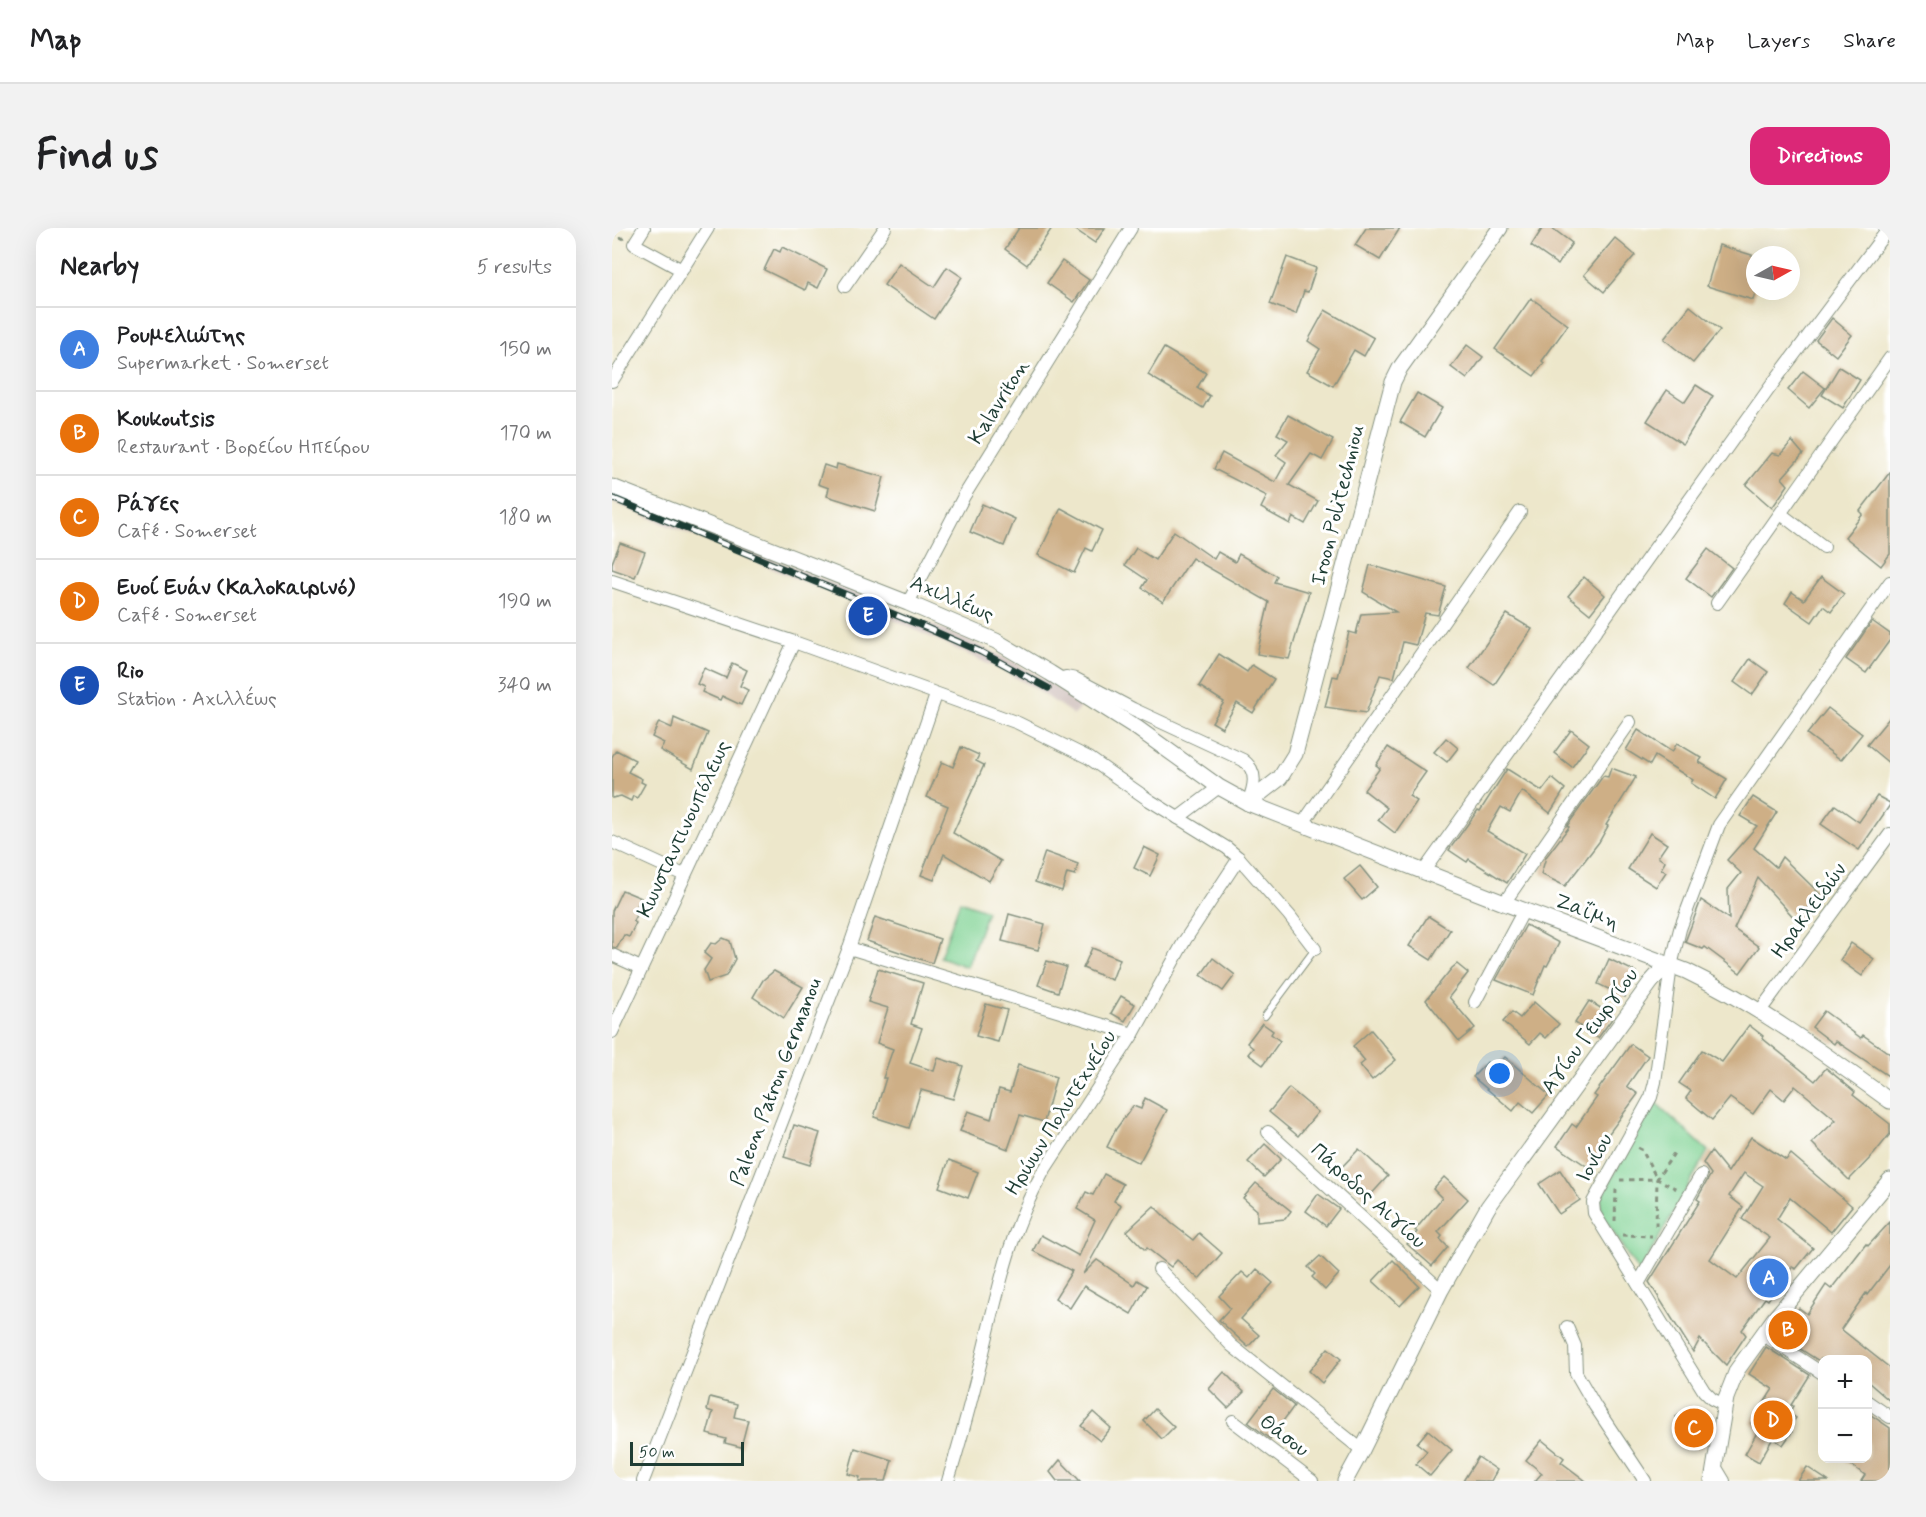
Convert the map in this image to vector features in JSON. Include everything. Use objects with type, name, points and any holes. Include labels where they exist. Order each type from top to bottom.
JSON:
[{"type":"street","points":[[644,228],[634,244],[682,270]]},
{"type":"street","points":[[612,381],[708,228]]},
{"type":"street","points":[[845,286],[885,228]]},
{"type":"street","name":"Kalavriton","points":[[908,603],[964,496],[1131,228]]},
{"type":"street","name":"Iroon Politechniou","points":[[1248,803],[1280,778],[1295,754],[1392,382],[1500,228]]},
{"type":"street","points":[[1423,872],[1776,379],[1889,228]]},
{"type":"street","points":[[1718,603],[1890,358]]},
{"type":"street","name":"Αχιλλέως","points":[[612,487],[908,603],[996,641],[1146,734],[1219,787],[1248,803]]},
{"type":"street","points":[[1303,824],[1520,513]]},
{"type":"street","points":[[1781,514],[1824,547]]},
{"type":"street","points":[[612,581],[794,642],[1017,723],[1069,747],[1227,848],[1239,858],[1289,915],[1315,949]]},
{"type":"street","name":"Αγίου Γεωργίου","points":[[1345,1481],[1441,1290],[1488,1207],[1651,982],[1660,972],[1671,966],[1680,929],[1719,825],[1890,582]]},
{"type":"street","name":"Κωνσταντινουπόλεως","points":[[612,1032],[794,642]]},
{"type":"street","points":[[1059,679],[1066,677],[1076,679],[1133,709],[1243,760],[1251,767],[1254,774],[1253,789],[1248,803]]},
{"type":"street","name":"Paleon Patron Germanou","points":[[643,1481],[849,948],[936,694]]},
{"type":"street","points":[[1504,903],[1630,722]]},
{"type":"street","points":[[1178,818],[1219,787]]},
{"type":"street","name":"Ζαΐμη","points":[[1248,803],[1706,980],[1760,1011],[1890,1101]]},
{"type":"street","name":"Ηρακλειδών","points":[[1760,1011],[1890,834]]},
{"type":"street","points":[[612,842],[684,875]]},
{"type":"street","name":"Ηρώων Πολυτεχνείου","points":[[948,1481],[967,1418],[1005,1262],[1030,1196],[1043,1172],[1133,1034],[1185,940],[1239,858]]},
{"type":"street","points":[[1475,1002],[1524,910]]},
{"type":"street","points":[[849,948],[1133,1034]]},
{"type":"street","points":[[612,955],[641,968]]},
{"type":"street","name":"Ιονίου","points":[[1671,966],[1653,1091],[1592,1207],[1704,1391],[1712,1399],[1724,1405]]},
{"type":"street","name":"Πάροδος Αιγίου","points":[[1268,1132],[1441,1290]]},
{"type":"street","points":[[1638,1284],[1701,1175]]},
{"type":"street","points":[[1724,1481],[1714,1474],[1724,1405],[1730,1383],[1737,1370],[1762,1334],[1890,1180]]},
{"type":"street","points":[[1159,1269],[1231,1345],[1362,1450]]},
{"type":"street","points":[[1567,1327],[1575,1346],[1576,1372],[1595,1406],[1645,1481]]},
{"type":"street","points":[[1762,1334],[1818,1369]]},
{"type":"street","points":[[1872,1405],[1890,1417]]},
{"type":"street","name":"Θάσου","points":[[1233,1421],[1312,1481]]},
{"type":"lane","points":[[1265,1016],[1315,949]]},
{"type":"path","points":[[1627,1141],[1642,1150],[1657,1179],[1655,1236],[1612,1237],[1616,1180],[1657,1179],[1690,1194]]},
{"type":"path","points":[[1657,1179],[1676,1150]]},
{"type":"shaded area","points":[[612,493],[972,642],[1016,663],[1052,684],[1081,706],[1074,715],[1033,687],[997,668],[892,619],[612,502]]},
{"type":"green space","points":[[960,901],[987,911],[967,967],[940,957]]},
{"type":"green space","points":[[1655,1102],[1708,1151],[1639,1273],[1601,1213],[1601,1197]]},
{"type":"building","points":[[1019,228],[1052,228],[1027,265],[1005,249]]},
{"type":"building","points":[[1073,228],[1105,228],[1095,243]]},
{"type":"building","points":[[1366,228],[1400,228],[1380,260],[1355,245]]},
{"type":"building","points":[[1552,228],[1572,243],[1558,265],[1531,246],[1542,229]]},
{"type":"building","points":[[1615,238],[1635,255],[1604,292],[1584,275]]},
{"type":"building","points":[[1719,245],[1746,253],[1746,298],[1707,286]]},
{"type":"building","points":[[782,247],[827,269],[818,288],[808,283],[805,290],[764,270],[774,249],[780,252]]},
{"type":"building","points":[[1287,257],[1316,268],[1308,292],[1304,291],[1296,314],[1270,304]]},
{"type":"building","points":[[1062,261],[1089,280],[1074,302],[1047,283]]},
{"type":"building","points":[[899,263],[934,287],[947,267],[962,277],[934,319],[884,285]]},
{"type":"building","points":[[1531,298],[1568,325],[1534,376],[1495,349]]},
{"type":"building","points":[[1690,306],[1720,330],[1693,363],[1664,339]]},
{"type":"building","points":[[1325,310],[1374,338],[1364,356],[1354,350],[1333,386],[1307,371],[1320,349],[1308,341]]},
{"type":"building","points":[[1832,318],[1852,335],[1836,356],[1816,340]]},
{"type":"building","points":[[1467,345],[1483,357],[1467,379],[1451,367]]},
{"type":"building","points":[[1164,348],[1206,373],[1197,388],[1210,396],[1203,408],[1148,375]]},
{"type":"building","points":[[1839,367],[1860,380],[1843,408],[1822,395]]},
{"type":"building","points":[[1803,371],[1825,388],[1809,408],[1788,390]]},
{"type":"building","points":[[1696,385],[1713,396],[1683,444],[1647,421],[1667,390],[1685,402]]},
{"type":"building","points":[[1417,393],[1442,408],[1425,437],[1400,422]]},
{"type":"building","points":[[1288,415],[1333,440],[1322,460],[1311,454],[1289,485],[1318,501],[1305,524],[1293,517],[1290,524],[1261,508],[1267,496],[1214,469],[1222,453],[1275,482],[1286,462],[1276,455],[1288,440],[1277,434]]},
{"type":"building","points":[[1792,441],[1803,454],[1782,478],[1788,485],[1772,508],[1746,485],[1772,453],[1780,455]]},
{"type":"building","points":[[837,464],[884,477],[875,511],[827,496],[829,488],[818,484],[824,465],[836,469]]},
{"type":"building","points":[[1890,472],[1890,554],[1881,566],[1845,537],[1863,514],[1860,511]]},
{"type":"building","points":[[982,504],[1015,519],[1004,546],[970,532]]},
{"type":"building","points":[[1061,508],[1102,530],[1092,551],[1086,548],[1074,573],[1038,555]]},
{"type":"building","points":[[1174,531],[1214,559],[1218,552],[1235,562],[1239,554],[1277,576],[1274,582],[1309,592],[1289,659],[1257,654],[1269,602],[1192,558],[1163,602],[1142,588],[1147,580],[1125,565],[1136,548],[1155,560]]},
{"type":"building","points":[[620,543],[645,552],[635,577],[612,569]]},
{"type":"building","points":[[1708,549],[1732,568],[1711,597],[1686,578]]},
{"type":"building","points":[[1370,565],[1446,587],[1438,615],[1425,613],[1416,645],[1403,642],[1394,678],[1380,675],[1366,713],[1325,707],[1333,676],[1338,677],[1349,632],[1356,634],[1361,614],[1396,612],[1363,592]]},
{"type":"building","points":[[1584,577],[1605,595],[1590,614],[1568,596]]},
{"type":"building","points":[[1821,577],[1844,594],[1831,612],[1823,606],[1812,622],[1785,603],[1792,592],[1804,600]]},
{"type":"building","points":[[1507,614],[1532,629],[1494,685],[1469,668]]},
{"type":"building","points":[[1872,621],[1890,634],[1890,640],[1866,673],[1846,659]]},
{"type":"building","points":[[1219,654],[1247,672],[1252,665],[1274,679],[1253,713],[1237,703],[1222,728],[1212,722],[1224,702],[1199,686]]},
{"type":"building","points":[[1750,659],[1768,672],[1752,695],[1734,682]]},
{"type":"building","points":[[732,663],[747,670],[740,686],[748,690],[741,705],[722,696],[720,700],[702,692],[704,687],[697,684],[704,668],[726,678]]},
{"type":"building","points":[[1828,708],[1862,734],[1841,760],[1807,734]]},
{"type":"building","points":[[1890,717],[1890,764],[1867,745]]},
{"type":"building","points":[[674,718],[708,733],[693,769],[660,750],[664,743],[652,737],[659,722],[672,728]]},
{"type":"building","points":[[1571,730],[1589,744],[1572,767],[1554,753]]},
{"type":"building","points":[[1638,730],[1672,752],[1677,743],[1702,758],[1699,762],[1727,779],[1715,799],[1691,783],[1693,780],[1655,756],[1650,765],[1626,750]]},
{"type":"building","points":[[1446,738],[1458,748],[1447,762],[1434,752]]},
{"type":"building","points":[[961,747],[979,755],[976,761],[984,765],[953,833],[1001,861],[989,881],[944,854],[934,880],[921,875],[948,806],[927,797],[942,762],[953,767]]},
{"type":"building","points":[[1388,747],[1426,772],[1409,796],[1417,801],[1395,833],[1378,820],[1387,808],[1364,790],[1380,768],[1376,765]]},
{"type":"building","points":[[616,750],[635,760],[628,772],[642,779],[641,782],[645,784],[637,798],[633,796],[631,801],[621,796],[612,798],[612,757]]},
{"type":"building","points":[[1611,768],[1636,777],[1606,825],[1608,826],[1599,842],[1565,886],[1541,874],[1546,857],[1603,776],[1608,777]]},
{"type":"building","points":[[1507,769],[1542,791],[1552,778],[1565,789],[1550,813],[1522,791],[1510,812],[1501,807],[1487,831],[1525,854],[1507,883],[1469,859],[1467,862],[1449,850],[1478,810],[1480,811]]},
{"type":"building","points":[[1877,796],[1890,805],[1859,850],[1821,824],[1835,805],[1859,822]]},
{"type":"building","points":[[1753,797],[1777,812],[1754,848],[1776,867],[1782,857],[1820,894],[1797,921],[1758,878],[1734,929],[1759,947],[1740,973],[1705,947],[1703,949],[1685,942],[1701,900],[1729,919],[1728,889],[1741,873],[1727,860],[1757,826],[1740,816]]},
{"type":"building","points":[[1650,833],[1667,844],[1658,857],[1665,862],[1661,869],[1666,872],[1656,887],[1628,869]]},
{"type":"building","points":[[1144,847],[1160,855],[1150,876],[1134,868]]},
{"type":"building","points":[[1045,852],[1078,864],[1075,875],[1067,873],[1062,891],[1035,882]]},
{"type":"building","points":[[1360,866],[1377,887],[1362,900],[1344,879]]},
{"type":"building","points":[[622,890],[641,898],[634,912],[637,913],[633,921],[636,923],[629,937],[624,935],[617,948],[612,947],[612,911]]},
{"type":"building","points":[[1009,914],[1045,924],[1038,950],[1002,941]]},
{"type":"building","points":[[1428,916],[1450,930],[1431,960],[1409,946]]},
{"type":"building","points":[[875,917],[940,939],[932,963],[867,941]]},
{"type":"building","points":[[1526,925],[1559,943],[1547,966],[1545,965],[1533,995],[1496,980]]},
{"type":"building","points":[[723,938],[730,941],[735,959],[726,976],[708,982],[704,970],[711,959],[704,953],[711,943],[716,944]]},
{"type":"building","points":[[1851,943],[1874,959],[1862,976],[1840,960]]},
{"type":"building","points":[[1092,948],[1120,959],[1112,980],[1083,968]]},
{"type":"building","points":[[1213,958],[1235,975],[1223,991],[1201,975]]},
{"type":"building","points":[[1609,959],[1636,972],[1625,997],[1598,984]]},
{"type":"building","points":[[1047,961],[1066,967],[1058,992],[1038,985]]},
{"type":"building","points":[[1457,964],[1468,973],[1449,997],[1475,1028],[1459,1041],[1426,1000]]},
{"type":"building","points":[[878,969],[923,983],[911,1024],[922,1028],[910,1063],[934,1071],[938,1058],[963,1066],[953,1099],[921,1090],[909,1128],[874,1117],[886,1078],[883,1078],[893,1049],[877,1043],[888,1008],[868,1002]]},
{"type":"building","points":[[774,971],[803,987],[784,1018],[753,997],[763,980]]},
{"type":"building","points":[[1121,996],[1135,1004],[1125,1021],[1111,1013]]},
{"type":"building","points":[[1589,1001],[1614,1016],[1598,1038],[1575,1023]]},
{"type":"building","points":[[1534,1002],[1559,1024],[1546,1038],[1540,1033],[1530,1044],[1503,1022],[1512,1012],[1520,1018]]},
{"type":"building","points":[[986,1004],[1007,1010],[998,1042],[976,1036]]},
{"type":"building","points":[[1824,1011],[1861,1038],[1863,1035],[1890,1054],[1890,1077],[1836,1041],[1834,1044],[1812,1027]]},
{"type":"building","points":[[1262,1023],[1273,1031],[1271,1034],[1280,1041],[1263,1065],[1248,1054],[1253,1048],[1247,1043]]},
{"type":"building","points":[[1749,1025],[1815,1081],[1826,1068],[1855,1092],[1853,1095],[1890,1124],[1890,1134],[1849,1180],[1812,1143],[1836,1120],[1795,1086],[1784,1100],[1771,1089],[1753,1114],[1730,1098],[1712,1120],[1686,1098],[1691,1091],[1679,1083],[1702,1050],[1722,1062]]},
{"type":"building","points":[[1371,1030],[1396,1060],[1372,1080],[1360,1065],[1365,1061],[1353,1046]]},
{"type":"building","points":[[1631,1044],[1648,1056],[1627,1086],[1638,1094],[1601,1144],[1606,1147],[1591,1169],[1557,1146],[1572,1124],[1576,1127],[1597,1097],[1594,1095]]},
{"type":"building","points":[[1505,1057],[1549,1095],[1533,1113],[1520,1102],[1513,1111],[1473,1077],[1487,1062],[1494,1069]]},
{"type":"building","points":[[1018,1065],[1056,1077],[1044,1122],[1020,1115],[1008,1149],[960,1131],[968,1111],[991,1119],[999,1089],[1010,1092]]},
{"type":"building","points":[[1289,1088],[1318,1112],[1298,1136],[1269,1112]]},
{"type":"building","points":[[1145,1098],[1167,1110],[1139,1163],[1107,1147],[1116,1129],[1133,1106],[1141,1109]]},
{"type":"building","points":[[794,1125],[820,1133],[810,1165],[784,1157]]},
{"type":"building","points":[[1751,1137],[1786,1160],[1791,1154],[1852,1206],[1831,1232],[1790,1198],[1777,1219],[1813,1248],[1796,1269],[1792,1267],[1768,1300],[1765,1298],[1742,1330],[1746,1335],[1726,1365],[1700,1339],[1693,1352],[1649,1282],[1700,1201],[1697,1199],[1711,1174],[1703,1163],[1711,1151],[1728,1172]],"holes":[[[1744,1173],[1763,1186],[1742,1219],[1770,1238],[1737,1279],[1710,1259],[1743,1207],[1729,1196]]]},
{"type":"building","points":[[1265,1144],[1281,1159],[1264,1177],[1248,1162]]},
{"type":"building","points":[[1359,1149],[1388,1176],[1367,1199],[1338,1171]]},
{"type":"building","points":[[949,1160],[978,1172],[968,1198],[939,1187]]},
{"type":"building","points":[[1560,1170],[1580,1200],[1559,1214],[1539,1184]]},
{"type":"building","points":[[1104,1174],[1123,1184],[1114,1201],[1121,1205],[1083,1274],[1097,1260],[1134,1285],[1137,1280],[1147,1286],[1131,1314],[1084,1286],[1070,1308],[1055,1298],[1072,1271],[1033,1251],[1041,1235],[1079,1256],[1095,1220],[1077,1209],[1086,1192],[1093,1195]]},
{"type":"building","points":[[1444,1177],[1468,1199],[1438,1232],[1442,1236],[1440,1239],[1448,1247],[1432,1266],[1407,1244],[1417,1232],[1415,1230],[1442,1198],[1433,1189]]},
{"type":"building","points":[[1256,1183],[1291,1211],[1285,1219],[1257,1222],[1257,1210],[1243,1198]]},
{"type":"building","points":[[1318,1194],[1339,1209],[1326,1226],[1306,1211]]},
{"type":"building","points":[[1154,1206],[1193,1240],[1199,1233],[1222,1253],[1199,1279],[1177,1260],[1171,1267],[1147,1248],[1145,1250],[1127,1231]]},
{"type":"building","points":[[1890,1222],[1890,1265],[1867,1295],[1866,1293],[1841,1329],[1890,1368],[1890,1401],[1872,1385],[1872,1355],[1818,1355],[1818,1360],[1780,1336],[1799,1308],[1807,1314],[1826,1285],[1831,1289],[1866,1244],[1868,1246]]},
{"type":"building","points":[[1320,1256],[1339,1274],[1325,1290],[1312,1277],[1315,1274],[1308,1267]]},
{"type":"building","points":[[1393,1260],[1419,1286],[1400,1306],[1373,1281]]},
{"type":"building","points":[[1257,1269],[1273,1283],[1241,1319],[1259,1335],[1248,1347],[1219,1320],[1230,1308],[1219,1296],[1242,1272],[1249,1278]]},
{"type":"building","points":[[1766,1347],[1810,1375],[1791,1405],[1793,1406],[1789,1413],[1796,1418],[1788,1429],[1792,1432],[1783,1445],[1773,1438],[1759,1462],[1745,1454],[1759,1429],[1751,1423],[1773,1389],[1749,1374]]},
{"type":"building","points":[[1328,1348],[1341,1359],[1322,1383],[1309,1371]]},
{"type":"building","points":[[1224,1372],[1244,1392],[1228,1408],[1209,1389]]},
{"type":"building","points":[[1273,1389],[1294,1406],[1270,1439],[1248,1422]]},
{"type":"building","points":[[710,1397],[737,1404],[734,1417],[748,1420],[741,1447],[725,1443],[726,1439],[707,1434],[713,1412],[707,1410]]},
{"type":"building","points":[[1691,1407],[1710,1435],[1709,1442],[1697,1449],[1676,1417]]},
{"type":"building","points":[[1155,1409],[1174,1427],[1162,1439],[1144,1421]]},
{"type":"building","points":[[1093,1412],[1111,1428],[1100,1441],[1081,1426]]},
{"type":"building","points":[[1872,1416],[1890,1428],[1890,1481],[1861,1481],[1865,1475],[1848,1463],[1872,1463]]},
{"type":"building","points":[[1428,1430],[1452,1450],[1430,1476],[1416,1464],[1427,1451],[1417,1443]]},
{"type":"building","points":[[1542,1440],[1564,1458],[1561,1462],[1586,1481],[1535,1481],[1542,1473],[1526,1460]]},
{"type":"building","points":[[855,1448],[892,1460],[886,1481],[859,1481],[860,1477],[848,1474]]},
{"type":"building","points":[[1478,1457],[1497,1470],[1491,1481],[1463,1481]]},
{"type":"building","points":[[1060,1460],[1080,1481],[1057,1481],[1050,1472]]},
{"type":"building","points":[[1807,1467],[1828,1481],[1798,1481]]},
{"type":"railway","points":[[612,498],[920,625],[981,652],[1048,688]]},
{"type":"place","name":"Rio","points":[[868,616]]},
{"type":"place","name":"Ρουμελιώτης","points":[[1769,1278]]},
{"type":"place","name":"Koukoutsis","points":[[1788,1330]]},
{"type":"place","name":"Ευοί Ευάν (Καλοκαιρινό)","points":[[1773,1420]]},
{"type":"place","name":"Ράγες","points":[[1694,1428]]}]
